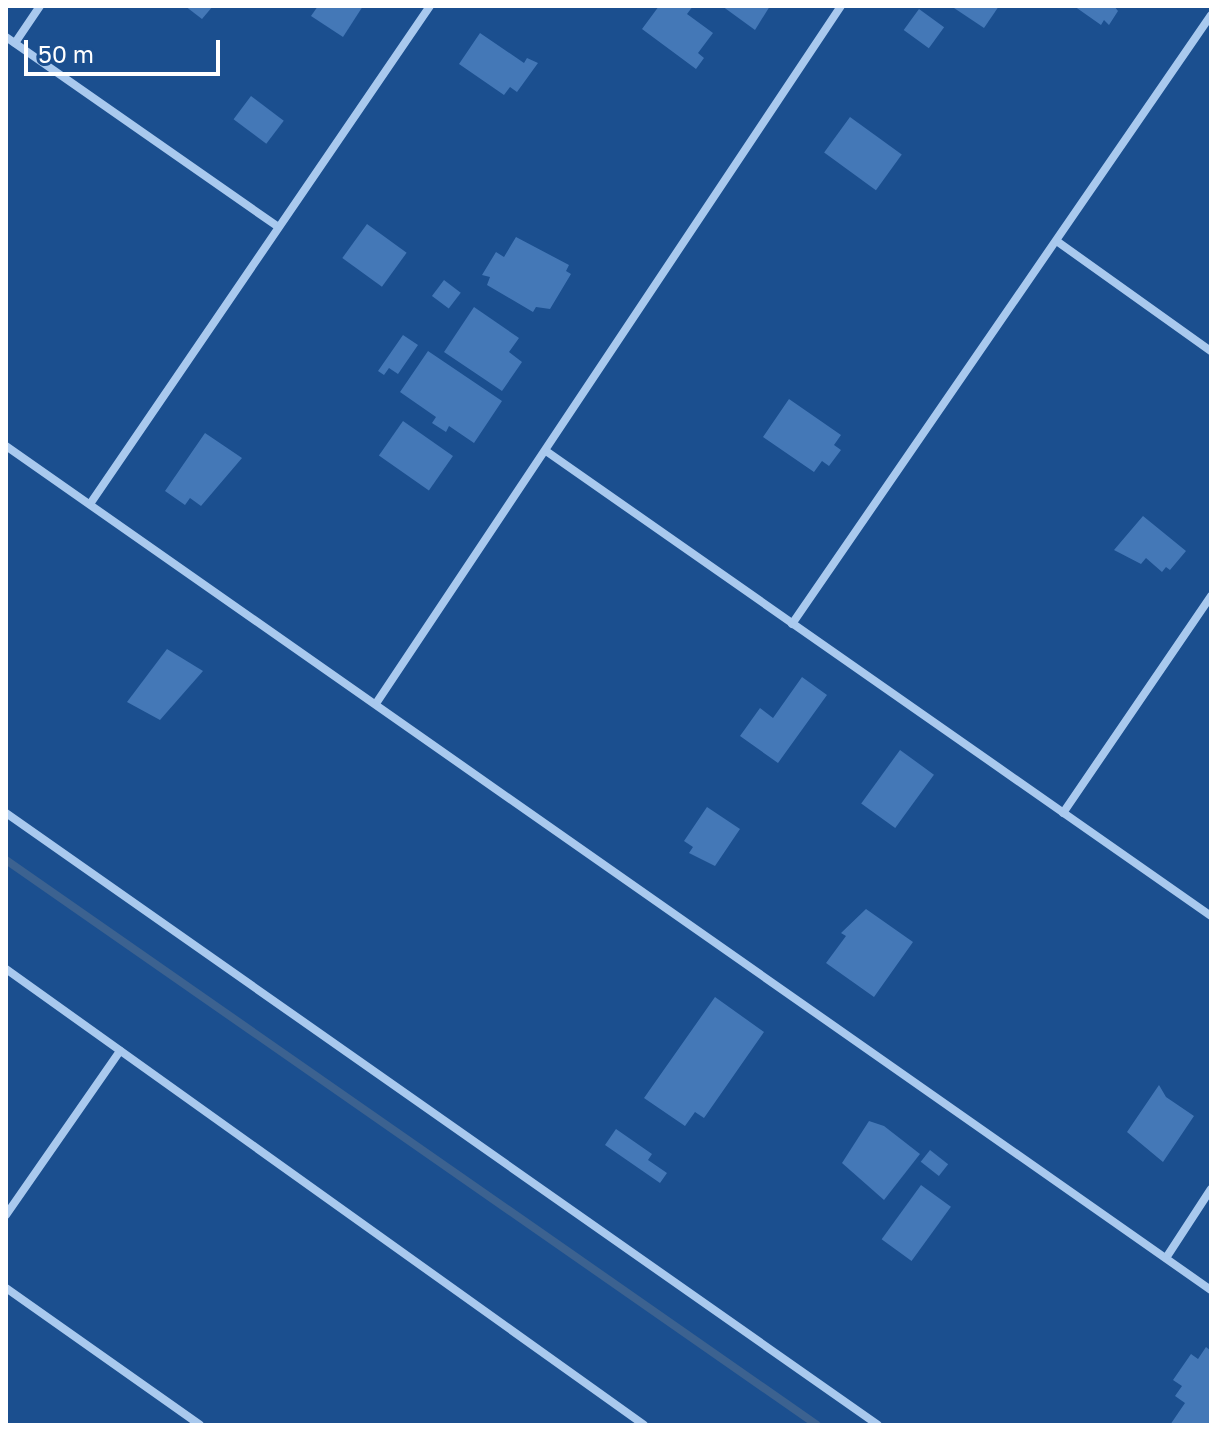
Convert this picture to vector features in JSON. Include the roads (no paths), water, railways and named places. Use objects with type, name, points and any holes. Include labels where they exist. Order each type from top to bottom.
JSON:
[{"type":"street","points":[[15,43],[40,6]]},
{"type":"street","points":[[90,504],[430,6]]},
{"type":"street","points":[[377,702],[841,6]]},
{"type":"street","points":[[792,624],[1058,242],[1211,15]]},
{"type":"street","points":[[6,37],[277,226]]},
{"type":"street","points":[[1058,242],[1211,351]]},
{"type":"street","points":[[6,446],[377,702],[1211,1290]]},
{"type":"street","points":[[546,451],[1211,916]]},
{"type":"street","points":[[1063,813],[1211,596]]},
{"type":"street","points":[[6,813],[878,1425]]},
{"type":"street","points":[[6,969],[644,1425]]},
{"type":"street","points":[[6,1215],[120,1051]]},
{"type":"street","points":[[1166,1258],[1211,1189]]},
{"type":"street","points":[[6,1288],[200,1425]]},
{"type":"waterway","points":[[6,860],[817,1425]]}]
